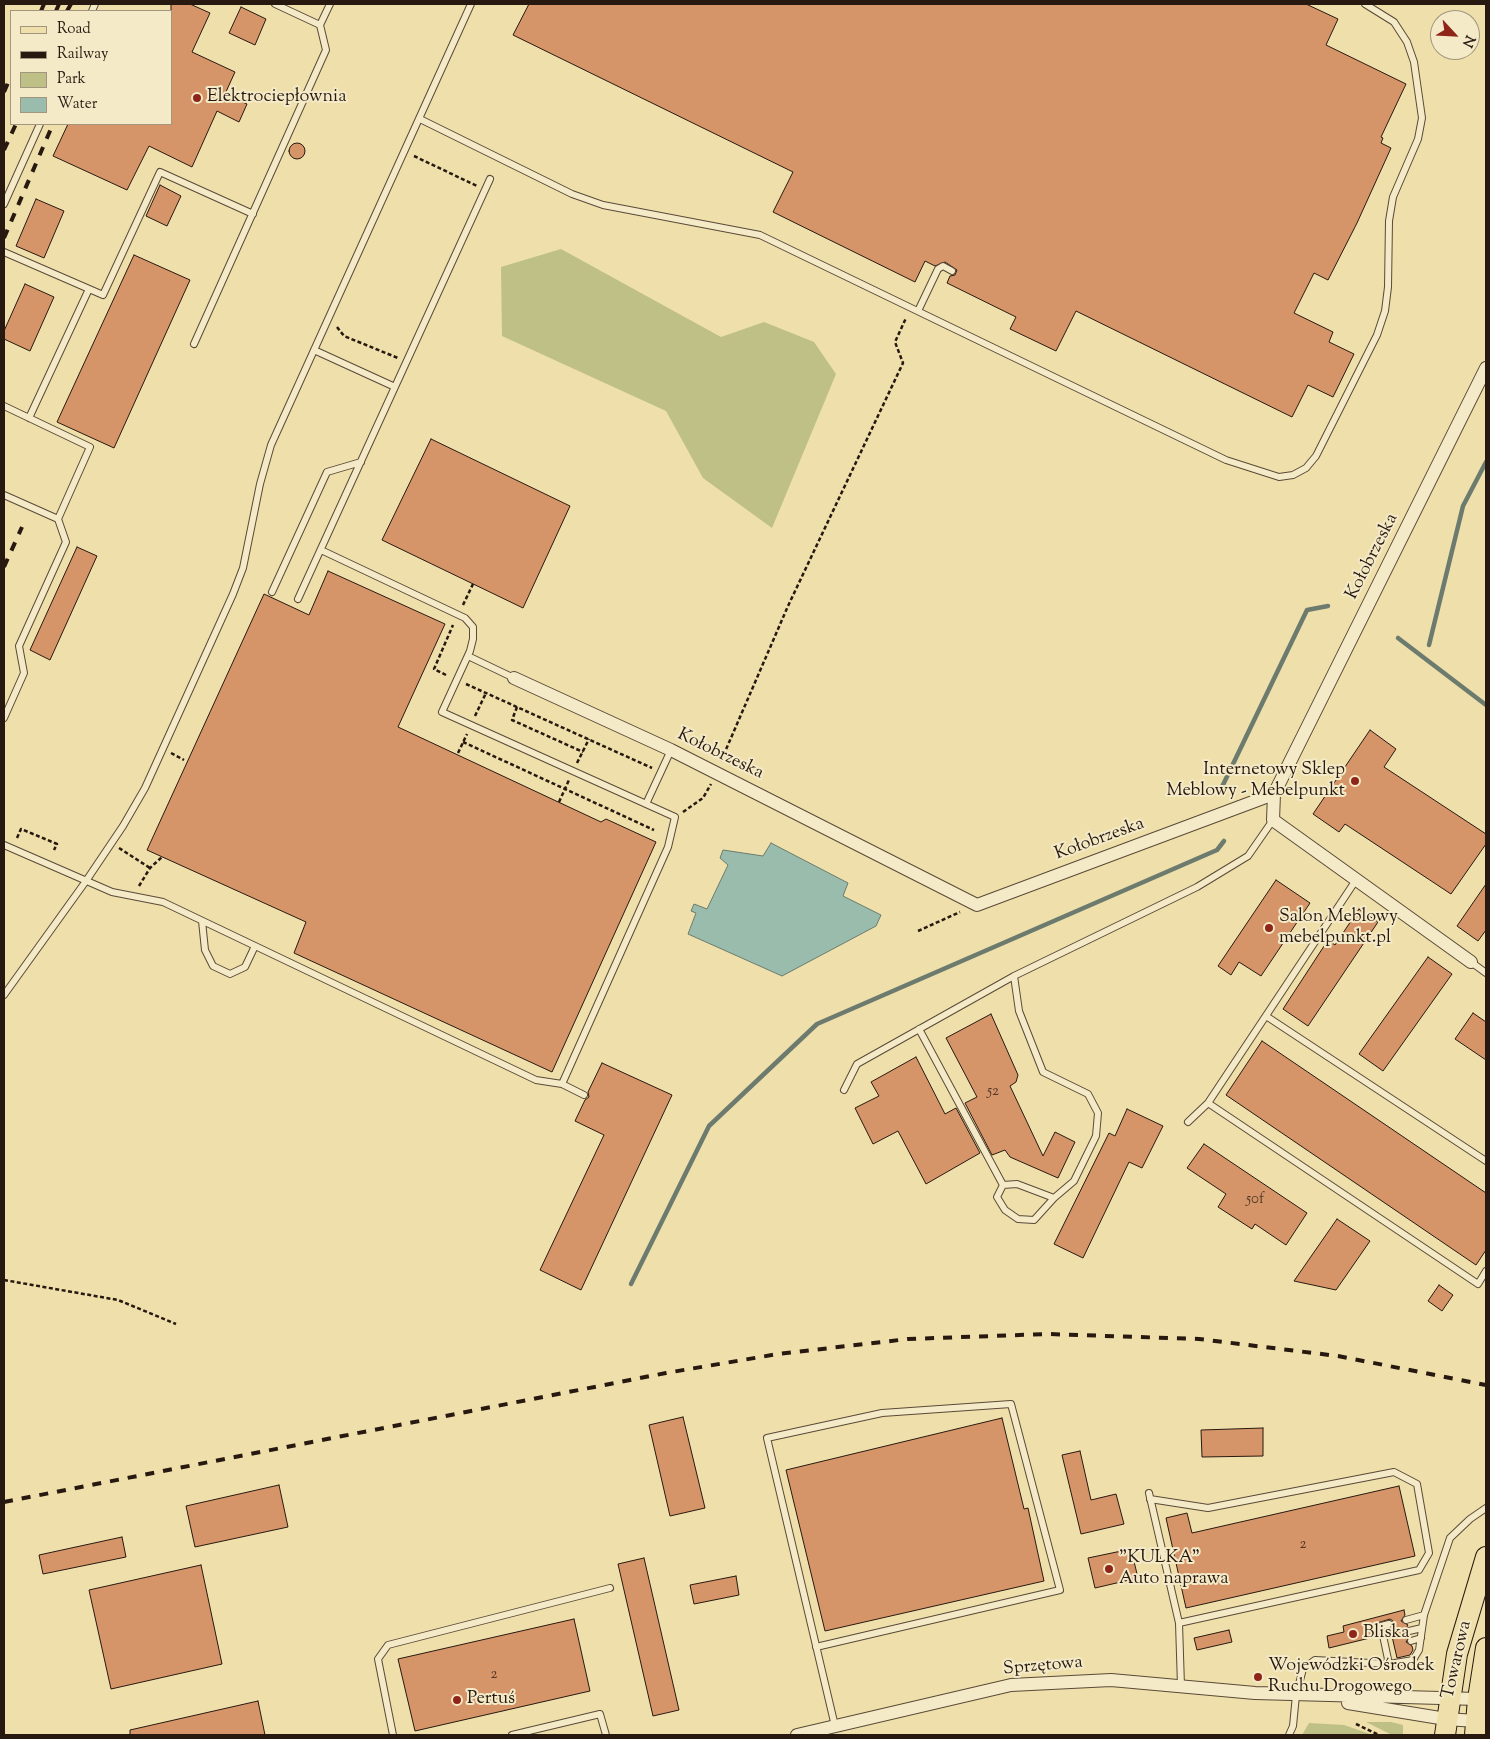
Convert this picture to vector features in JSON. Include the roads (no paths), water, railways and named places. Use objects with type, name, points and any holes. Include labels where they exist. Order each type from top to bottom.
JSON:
[{"type":"main road","name":"Towarowa","points":[[1445,1727],[1457,1654],[1486,1557]]},
{"type":"main road","name":"Towarowa","points":[[1475,1728],[1482,1699],[1486,1648]]},
{"type":"street","name":"Kołobrzeska","points":[[514,678],[716,772],[977,905],[1274,794],[1486,368]]},
{"type":"street","points":[[1274,794],[1273,820],[1471,962]]},
{"type":"street","name":"Sprzętowa","points":[[797,1735],[1011,1685],[1110,1680],[1296,1695],[1482,1699]]},
{"type":"street","name":"Sprzętowa","points":[[1296,1695],[1445,1727],[1475,1728]]},
{"type":"lane","points":[[275,4],[320,25]]},
{"type":"lane","points":[[194,344],[326,50],[320,25],[330,4]]},
{"type":"lane","points":[[4,995],[86,881],[123,826],[145,788],[243,568],[267,457],[471,4]]},
{"type":"lane","points":[[420,119],[572,194],[603,205],[760,235],[1226,460],[1279,477],[1293,475],[1306,468],[1316,456],[1377,335],[1385,311],[1388,287],[1389,220],[1393,197],[1418,138],[1422,118],[1414,62],[1407,42],[1394,22],[1365,4]]},
{"type":"lane","points":[[4,204],[40,125]]},
{"type":"lane","points":[[4,252],[103,295],[160,172],[253,214]]},
{"type":"lane","points":[[298,599],[490,179]]},
{"type":"lane","points":[[918,311],[938,269],[943,266],[952,271]]},
{"type":"lane","points":[[29,418],[89,289]]},
{"type":"lane","points":[[314,350],[395,387]]},
{"type":"lane","points":[[4,406],[90,447],[58,519],[66,542],[19,646],[24,674],[4,718]]},
{"type":"lane","points":[[272,592],[326,472],[361,462]]},
{"type":"lane","points":[[4,495],[58,519]]},
{"type":"lane","points":[[320,550],[465,618],[473,627],[473,639],[468,656],[442,712],[675,817],[668,847],[562,1084]]},
{"type":"lane","points":[[468,656],[514,678]]},
{"type":"lane","points":[[646,804],[671,750]]},
{"type":"lane","points":[[844,1090],[857,1064],[1014,976],[1197,887],[1248,856],[1273,820]]},
{"type":"lane","points":[[4,845],[112,892],[163,902],[536,1080],[562,1084],[584,1095]]},
{"type":"lane","points":[[1188,1122],[1208,1103],[1356,880]]},
{"type":"lane","points":[[202,921],[205,950],[213,966],[230,974],[245,968],[255,946]]},
{"type":"lane","points":[[1471,962],[1486,973]]},
{"type":"lane","points":[[1003,1184],[997,1198],[1005,1210],[1018,1219],[1034,1220],[1054,1198],[1074,1181],[1096,1136],[1098,1113],[1088,1094],[1042,1072],[1019,1011],[1014,976]]},
{"type":"lane","points":[[1266,1016],[1486,1161]]},
{"type":"lane","points":[[919,1029],[1003,1184]]},
{"type":"lane","points":[[1208,1103],[1478,1284],[1486,1271]]},
{"type":"lane","points":[[1003,1184],[1017,1184],[1054,1198]]},
{"type":"lane","points":[[816,1647],[1060,1590],[1011,1404],[882,1413],[767,1438],[816,1647],[835,1726]]},
{"type":"lane","points":[[1179,1623],[1419,1570],[1430,1554],[1417,1484],[1394,1472],[1208,1508],[1150,1496],[1179,1623],[1181,1686]]},
{"type":"lane","points":[[1290,1735],[1293,1726],[1296,1695],[1303,1669],[1314,1660],[1389,1664],[1413,1660],[1419,1650],[1424,1615],[1450,1538],[1470,1519],[1486,1508]]},
{"type":"lane","points":[[393,1735],[378,1660],[388,1645],[610,1588]]},
{"type":"lane","points":[[1406,1620],[1424,1615]]},
{"type":"lane","points":[[1389,1624],[1381,1626],[1389,1664]]},
{"type":"lane","points":[[1409,1631],[1422,1628]]},
{"type":"lane","points":[[1383,1638],[1392,1636]]},
{"type":"lane","points":[[1411,1640],[1421,1638]]},
{"type":"lane","points":[[1385,1648],[1394,1646]]},
{"type":"lane","points":[[512,1735],[600,1714],[606,1735]]},
{"type":"water","points":[[771,843],[848,883],[843,896],[881,915],[876,926],[782,976],[688,934],[696,913],[691,911],[694,904],[707,909],[728,865],[720,858],[723,850],[763,856]]},
{"type":"waterway","points":[[1429,645],[1463,506],[1486,462]]},
{"type":"waterway","points":[[1221,789],[1307,610],[1328,606]]},
{"type":"waterway","points":[[1398,638],[1486,705]]},
{"type":"waterway","points":[[631,1284],[709,1126],[817,1024],[1217,850],[1224,841]]},
{"type":"railway","points":[[41,10],[44,4]]},
{"type":"railway","points":[[56,10],[59,4]]},
{"type":"railway","points":[[68,10],[71,4]]},
{"type":"railway","points":[[4,92],[10,78]]},
{"type":"railway","points":[[4,150],[16,125]]},
{"type":"railway","points":[[4,238],[53,125]]},
{"type":"railway","points":[[4,567],[22,527]]},
{"type":"railway","points":[[4,1502],[666,1373],[778,1354],[908,1339],[1048,1334],[1199,1339],[1338,1356],[1486,1385]]},
{"type":"place","name":"Elektrociepłownia","points":[[197,98]]},
{"type":"place","name":"Internetowy Sklep Meblowy - Mebelpunkt","points":[[1355,781]]},
{"type":"place","name":"Salon Meblowy mebelpunkt.pl","points":[[1269,928]]},
{"type":"place","name":"\"KULKA\" Auto naprawa","points":[[1109,1569]]},
{"type":"place","name":"Bliska","points":[[1353,1634]]},
{"type":"place","name":"Wojewódzki Ośrodek Ruchu Drogowego","points":[[1258,1677]]},
{"type":"place","name":"Pertuś","points":[[457,1700]]}]
